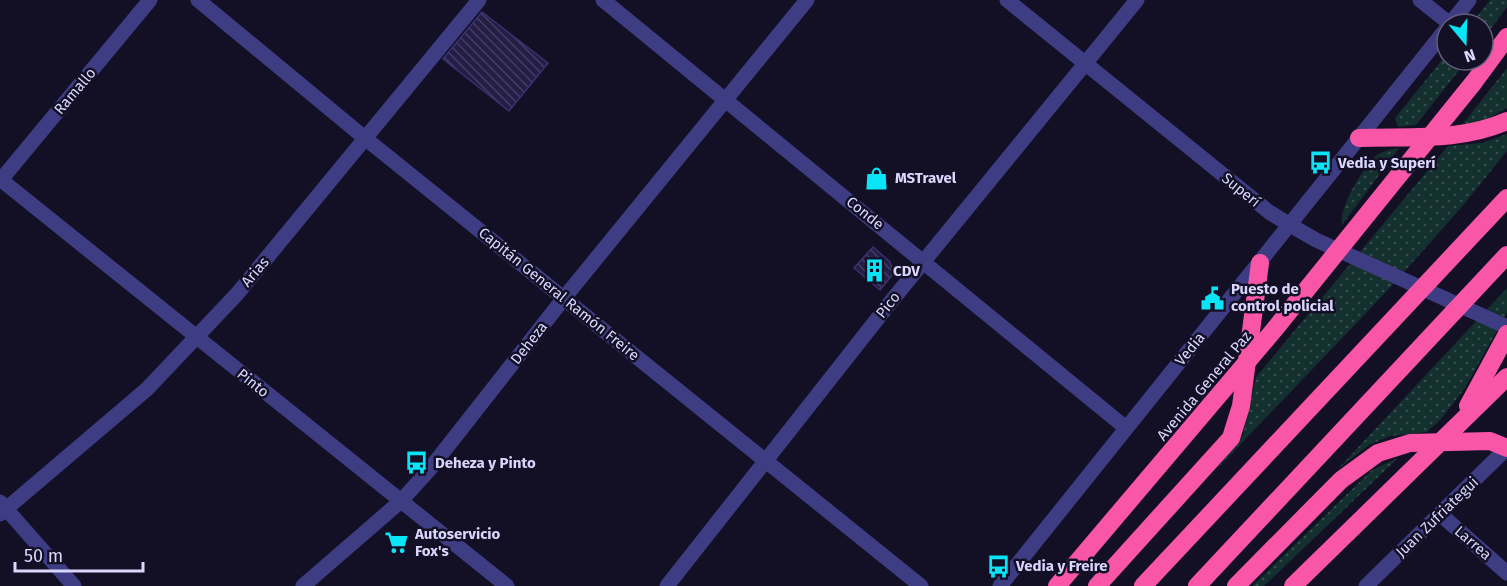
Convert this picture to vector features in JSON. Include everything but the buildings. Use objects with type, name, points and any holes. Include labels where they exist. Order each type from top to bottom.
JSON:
[{"type":"highway","name":"Avenida General Paz","points":[[1058,586],[1274,330],[1474,82],[1507,37]]},
{"type":"highway","points":[[1474,82],[1507,49]]},
{"type":"highway","points":[[1359,138],[1454,136],[1483,132],[1507,121]]},
{"type":"highway","points":[[1143,586],[1503,200]]},
{"type":"highway","points":[[1197,586],[1507,255]]},
{"type":"highway","points":[[1097,586],[1223,448],[1235,428],[1241,406],[1254,324],[1260,263]]},
{"type":"highway","points":[[1452,438],[1507,334]]},
{"type":"highway","points":[[1293,586],[1452,438],[1507,377]]},
{"type":"highway","points":[[1236,586],[1348,473],[1378,453],[1410,443],[1452,438],[1490,441],[1507,448]]},
{"type":"street","name":"Ramallo","points":[[0,180],[150,0]]},
{"type":"street","name":"Capitán General Ramón Freire","points":[[198,0],[366,139],[921,586]]},
{"type":"street","name":"Arias","points":[[2,508],[147,389],[196,338],[237,294],[479,0]]},
{"type":"street","name":"Conde","points":[[603,0],[925,261],[1126,428]]},
{"type":"street","name":"Deheza","points":[[303,586],[401,501],[429,470],[564,298],[807,0]]},
{"type":"street","name":"Superí","points":[[1007,0],[1269,212],[1316,240],[1507,327]]},
{"type":"street","name":"Pico","points":[[667,586],[766,459],[1137,0]]},
{"type":"street","points":[[1420,0],[1435,12]]},
{"type":"street","points":[[1460,12],[1469,0]]},
{"type":"street","name":"Vedia","points":[[1000,586],[1435,43]]},
{"type":"street","name":"Pinto","points":[[0,180],[507,586]]},
{"type":"street","name":"Juan Zufriategui","points":[[1366,586],[1507,448]]},
{"type":"street","points":[[2,508],[74,586]]},
{"type":"street","name":"Larrea","points":[[1440,514],[1507,573]]},
{"type":"green space","points":[[1490,0],[1507,0],[1507,7],[1495,23],[1495,12],[1480,12]]},
{"type":"green space","points":[[1507,68],[1507,108],[1482,122],[1462,125]]},
{"type":"green space","points":[[1435,69],[1435,72],[1458,72],[1416,125],[1398,127],[1395,118]]},
{"type":"green space","points":[[1507,134],[1507,151],[1460,209],[1386,292],[1214,472],[1243,435],[1256,377],[1448,146],[1482,143]]},
{"type":"green space","points":[[1399,148],[1342,225],[1347,200],[1368,164],[1379,154]]},
{"type":"green space","points":[[1507,288],[1507,313],[1465,388],[1441,419],[1427,432],[1390,436],[1369,445],[1338,469]]},
{"type":"green space","points":[[1398,458],[1264,586],[1252,586],[1372,470]]},
{"type":"place","name":"Vedia y Superí","points":[[1320,163]]},
{"type":"place","name":"MSTravel","points":[[877,178]]},
{"type":"place","name":"CDV","points":[[875,271]]},
{"type":"place","name":"Puesto de control policial","points":[[1213,298]]},
{"type":"place","name":"Deheza y Pinto","points":[[417,463]]},
{"type":"place","name":"Autoservicio Fox's","points":[[397,543]]},
{"type":"place","name":"Vedia y Freire","points":[[998,566]]}]
